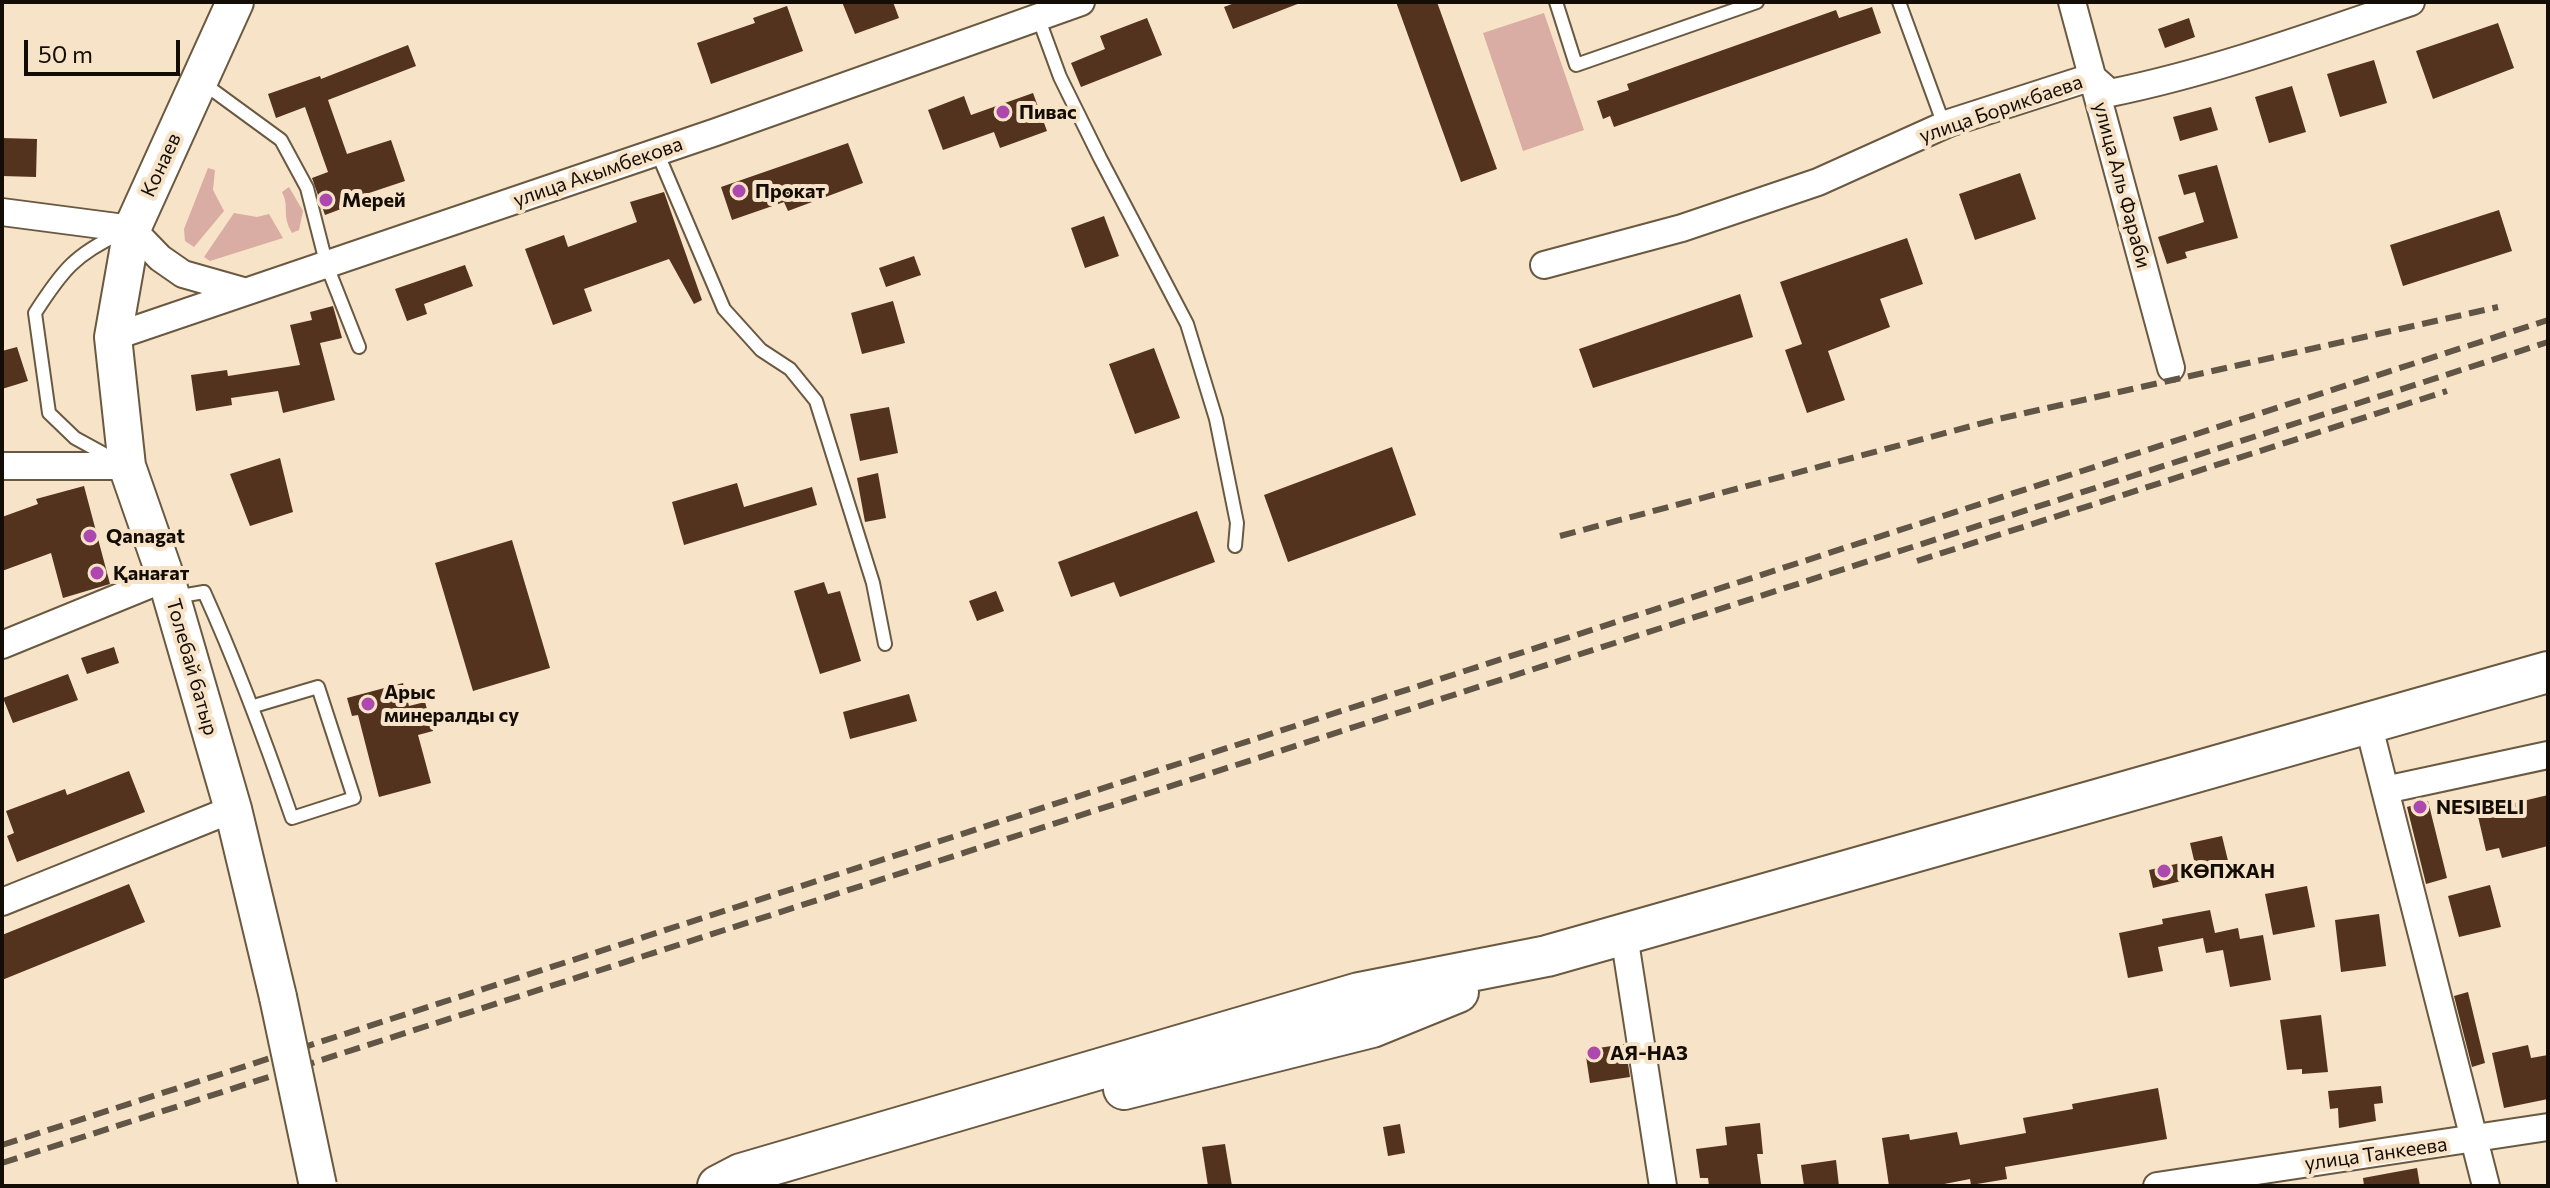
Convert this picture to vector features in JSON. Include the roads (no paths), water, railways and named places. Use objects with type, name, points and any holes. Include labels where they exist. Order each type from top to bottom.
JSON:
[{"type":"main road","name":"Конаев","points":[[113,337],[132,229],[235,2]]},
{"type":"main road","name":"Толебай батыр","points":[[113,337],[127,466],[169,588],[233,809],[278,997],[318,1186]]},
{"type":"main road","points":[[718,1186],[741,1174],[823,1150],[1366,1010],[2548,672]]},
{"type":"street","name":"улица Акымбекова","points":[[113,337],[657,152],[1081,2]]},
{"type":"street","name":"улица Аль Фараби","points":[[2072,2],[2171,368]]},
{"type":"street","name":"улица Борикбаева","points":[[1544,265],[1682,228],[1818,182],[1944,125],[2092,77],[2110,93],[2154,84],[2273,49],[2411,2]]},
{"type":"street","points":[[2,212],[132,229],[160,258],[183,274],[243,291]]},
{"type":"street","points":[[2,466],[127,466]]},
{"type":"street","points":[[2,645],[169,588]]},
{"type":"street","points":[[2368,723],[2486,1186]]},
{"type":"street","points":[[2385,790],[2548,755]]},
{"type":"street","points":[[2,902],[233,809]]},
{"type":"street","points":[[1624,935],[1663,1186]]},
{"type":"street","name":"улица Танкеева","points":[[2157,1186],[2548,1127]]},
{"type":"lane","points":[[1556,2],[1576,65],[1757,2]]},
{"type":"lane","points":[[1899,2],[1944,125]]},
{"type":"lane","points":[[1038,17],[1060,77],[1187,324],[1216,419],[1237,523],[1235,546]]},
{"type":"lane","points":[[201,81],[281,140],[307,188],[327,266],[359,347]]},
{"type":"lane","points":[[657,152],[724,309],[761,350],[790,369],[816,401],[873,583],[885,644]]},
{"type":"lane","points":[[127,466],[75,438],[49,413],[35,313],[63,268],[101,242],[132,229]]},
{"type":"lane","points":[[169,588],[204,592],[254,706],[292,818],[354,798],[318,687],[254,706]]},
{"type":"railway","points":[[1560,536],[1994,420],[2498,307]]},
{"type":"railway","points":[[2,1145],[2548,320]]},
{"type":"railway","points":[[2,1163],[2548,342]]},
{"type":"railway","points":[[1917,561],[2447,391]]},
{"type":"place","name":"Пивас","points":[[1003,112]]},
{"type":"place","name":"Прокат","points":[[739,191]]},
{"type":"place","name":"Мерей","points":[[326,200]]},
{"type":"place","name":"Qanagat","points":[[90,536]]},
{"type":"place","name":"Қанағат","points":[[97,573]]},
{"type":"place","name":"Арыс минералды су","points":[[368,704]]},
{"type":"place","name":"NESIBELI","points":[[2420,807]]},
{"type":"place","name":"КӨПЖАН","points":[[2164,871]]},
{"type":"place","name":"АЯ-НАЗ","points":[[1594,1053]]}]
